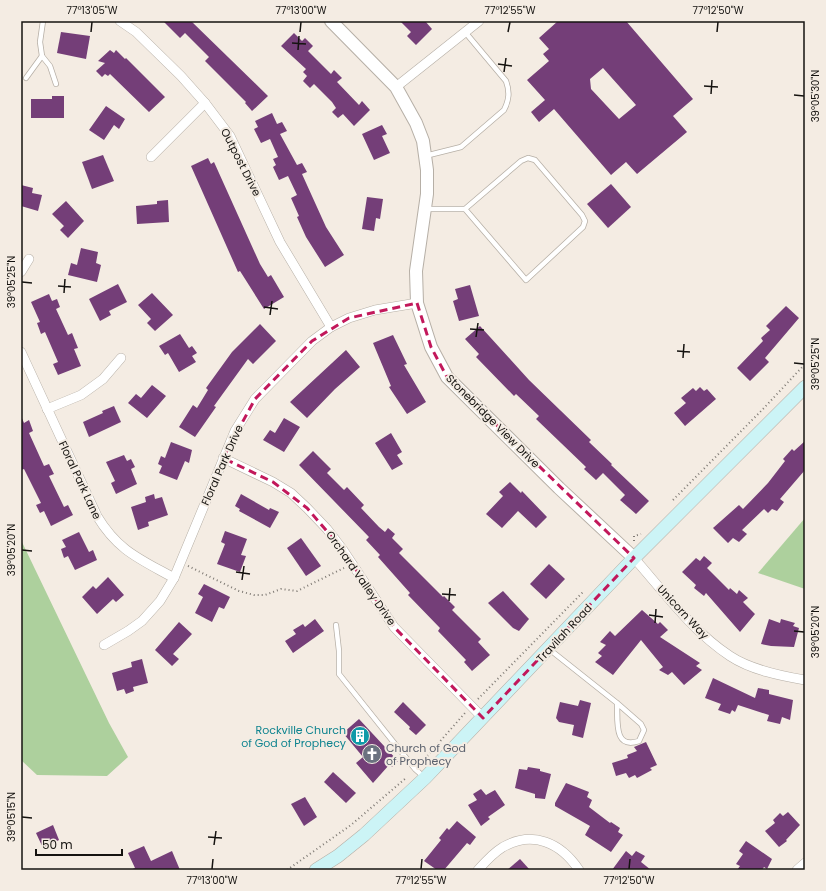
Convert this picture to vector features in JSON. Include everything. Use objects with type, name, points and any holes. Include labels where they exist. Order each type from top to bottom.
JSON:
[{"type":"main road","name":"Travilah Road","points":[[316,870],[338,856],[364,835],[420,774],[483,718],[549,649],[630,554],[805,387]]},
{"type":"street","name":"Outpost Drive","points":[[120,21],[136,32],[204,103],[230,136],[280,242],[331,327]]},
{"type":"street","name":"Stonebridge View Drive","points":[[331,21],[396,87],[416,123],[423,141],[427,176],[425,209],[416,271],[417,303],[430,348],[447,377],[559,488],[630,554]]},
{"type":"street","points":[[396,87],[479,21]]},
{"type":"street","points":[[151,157],[204,103]]},
{"type":"street","points":[[21,272],[29,259]]},
{"type":"street","name":"Floral Park Drive","points":[[104,645],[142,621],[160,601],[174,578],[235,431],[254,399],[312,341],[331,327],[349,318],[375,310],[417,303]]},
{"type":"street","name":"Floral Park Lane","points":[[21,352],[97,516],[106,532],[119,545],[174,578]]},
{"type":"street","points":[[48,409],[81,395],[103,379],[121,358]]},
{"type":"street","name":"Orchard Valley Drive","points":[[223,458],[273,482],[291,493],[327,529],[394,627],[483,718]]},
{"type":"street","name":"Unicorn Way","points":[[630,554],[699,632],[730,657],[753,667],[785,677],[805,680]]},
{"type":"street","points":[[478,870],[502,848],[514,842],[530,838],[545,841],[561,849],[573,860],[579,870]]},
{"type":"street","points":[[797,870],[805,863]]},
{"type":"lane","points":[[43,21],[40,42],[42,56],[50,66],[56,84]]},
{"type":"lane","points":[[425,156],[461,147],[504,110],[508,102],[509,90],[506,81],[465,32]]},
{"type":"lane","points":[[26,78],[42,56]]},
{"type":"lane","points":[[425,209],[465,209],[521,161],[528,158],[535,160],[582,215],[585,221],[583,227],[526,280],[465,209]]},
{"type":"lane","points":[[336,625],[339,651],[339,674],[420,774]]},
{"type":"lane","points":[[549,649],[617,703],[641,724],[644,730],[639,741],[632,743],[624,742],[620,737],[617,703]]},
{"type":"path","points":[[669,504],[805,364]]},
{"type":"path","points":[[630,554],[634,536],[643,533]]},
{"type":"path","points":[[180,562],[239,591],[254,595],[266,595],[281,589],[297,591],[352,564]]},
{"type":"path","points":[[287,870],[352,825],[420,774],[471,706],[589,586]]},
{"type":"highlighted area","points":[[417,303],[431,347],[447,377],[634,558],[483,718],[394,627],[343,550],[307,508],[273,482],[223,458],[255,399],[312,341],[349,318]]},
{"type":"green space","points":[[805,518],[805,589],[758,573]]},
{"type":"green space","points":[[21,540],[109,723],[128,757],[107,776],[37,775],[21,760]]},
{"type":"building","points":[[163,21],[191,21],[268,96],[252,111],[245,103],[246,102],[205,61],[209,57],[185,33],[180,38]]},
{"type":"building","points":[[400,21],[425,21],[432,29],[416,45],[407,36],[411,32]]},
{"type":"building","points":[[558,21],[626,21],[693,99],[673,116],[687,132],[637,174],[626,162],[611,175],[554,109],[539,122],[531,112],[545,100],[527,80],[549,61],[543,54],[549,49],[539,38]],"holes":[[[603,68],[636,105],[619,119],[591,89],[590,79]]]},
{"type":"building","points":[[61,32],[90,36],[86,59],[57,53]]},
{"type":"building","points":[[294,33],[302,41],[305,38],[313,46],[308,51],[331,74],[334,70],[342,78],[337,82],[359,105],[362,101],[370,110],[354,126],[343,114],[338,118],[332,112],[336,108],[314,84],[310,88],[303,81],[307,76],[303,72],[306,69],[281,46]]},
{"type":"building","points":[[110,50],[114,53],[116,50],[125,59],[126,58],[165,97],[149,112],[110,74],[108,76],[105,74],[102,77],[96,71],[105,63],[98,61]]},
{"type":"building","points":[[52,96],[64,96],[64,118],[31,118],[31,99],[52,99]]},
{"type":"building","points":[[106,106],[125,119],[119,129],[114,125],[104,140],[89,130]]},
{"type":"building","points":[[272,113],[277,124],[282,122],[287,131],[280,134],[297,165],[302,163],[307,172],[302,174],[326,227],[344,255],[325,267],[306,237],[297,217],[299,216],[291,198],[297,195],[288,176],[279,180],[273,167],[276,165],[273,159],[278,157],[270,139],[261,143],[254,129],[258,127],[255,121]]},
{"type":"building","points":[[382,125],[387,134],[382,136],[390,153],[374,160],[362,134]]},
{"type":"building","points":[[103,155],[114,181],[92,189],[82,162]]},
{"type":"building","points":[[208,158],[211,164],[214,162],[260,264],[268,277],[271,275],[284,297],[264,309],[240,271],[238,272],[191,166]]},
{"type":"building","points":[[611,184],[631,207],[608,228],[587,204]]},
{"type":"building","points":[[21,185],[33,188],[32,193],[42,195],[38,211],[21,206]]},
{"type":"building","points":[[367,197],[383,199],[380,219],[376,218],[374,231],[362,229]]},
{"type":"building","points":[[168,200],[169,222],[137,224],[136,206],[157,204],[157,201]]},
{"type":"building","points":[[66,201],[84,221],[68,238],[60,230],[64,226],[52,214]]},
{"type":"building","points":[[81,248],[98,252],[96,263],[101,265],[97,282],[68,275],[71,263],[77,265]]},
{"type":"building","points":[[118,284],[127,302],[109,311],[111,315],[100,321],[89,299]]},
{"type":"building","points":[[470,285],[479,316],[459,321],[453,301],[458,299],[455,289]]},
{"type":"building","points":[[152,293],[173,315],[155,331],[147,323],[151,319],[138,305]]},
{"type":"building","points":[[49,294],[52,301],[57,299],[60,307],[56,309],[68,335],[72,333],[78,348],[74,349],[81,366],[58,375],[53,364],[58,362],[45,332],[41,334],[37,323],[40,322],[31,302]]},
{"type":"building","points":[[786,306],[799,318],[765,358],[769,362],[750,381],[737,368],[763,341],[761,338],[770,330],[766,326]]},
{"type":"building","points":[[260,324],[276,341],[253,364],[248,359],[214,406],[216,407],[195,437],[179,427],[193,405],[197,408],[208,390],[206,388],[232,352]]},
{"type":"building","points":[[480,326],[529,380],[591,440],[589,442],[612,464],[611,465],[649,501],[636,514],[620,500],[625,495],[603,473],[596,480],[584,469],[586,467],[536,419],[539,416],[516,394],[514,396],[476,357],[479,354],[465,339]]},
{"type":"building","points":[[180,334],[189,348],[192,346],[197,353],[192,356],[196,362],[179,372],[168,353],[165,355],[159,346]]},
{"type":"building","points":[[393,335],[407,364],[404,365],[426,402],[407,414],[389,387],[391,386],[373,343]]},
{"type":"building","points":[[346,350],[360,367],[335,389],[307,418],[290,402]]},
{"type":"building","points":[[152,385],[166,396],[147,418],[128,403],[136,394],[141,398]]},
{"type":"building","points":[[700,387],[704,391],[707,389],[716,399],[685,426],[674,413],[686,403],[681,398],[693,388],[696,391]]},
{"type":"building","points":[[114,406],[121,422],[89,437],[83,422]]},
{"type":"building","points":[[21,416],[24,423],[29,420],[33,431],[29,433],[44,466],[49,464],[54,474],[49,476],[64,507],[68,505],[73,515],[51,526],[44,511],[40,513],[36,505],[41,503],[24,469],[21,470]]},
{"type":"building","points":[[284,418],[300,427],[284,452],[263,440],[270,430],[275,433]]},
{"type":"building","points":[[391,433],[402,452],[397,455],[403,464],[392,470],[375,443]]},
{"type":"building","points":[[805,441],[805,470],[780,499],[784,502],[777,511],[772,509],[768,513],[764,509],[742,530],[747,534],[739,542],[733,538],[728,543],[713,528],[739,505],[743,509],[768,483],[785,461],[783,459],[792,449],[794,451]]},
{"type":"building","points":[[171,442],[192,450],[189,463],[185,461],[177,480],[159,473],[162,466],[158,464],[161,456],[165,458]]},
{"type":"building","points":[[313,451],[331,469],[327,473],[344,490],[347,487],[364,505],[361,508],[379,527],[385,532],[388,528],[395,534],[392,538],[403,549],[399,553],[455,607],[452,610],[481,639],[478,642],[490,655],[472,671],[464,662],[466,660],[438,631],[440,628],[408,595],[410,593],[378,557],[380,555],[366,540],[369,537],[299,465]]},
{"type":"building","points":[[124,455],[127,461],[131,459],[135,467],[131,469],[137,484],[116,494],[111,483],[115,481],[106,462]]},
{"type":"building","points":[[510,482],[521,493],[522,491],[547,517],[536,528],[518,511],[502,528],[486,514],[503,496],[499,492]]},
{"type":"building","points":[[154,494],[155,499],[162,497],[168,515],[148,522],[149,526],[138,530],[131,507],[146,502],[145,497]]},
{"type":"building","points":[[241,494],[269,510],[270,508],[279,512],[270,528],[239,511],[240,509],[235,506]]},
{"type":"building","points":[[225,531],[247,539],[241,555],[246,556],[240,572],[217,564],[225,544],[221,542]]},
{"type":"building","points":[[79,532],[89,552],[93,550],[97,560],[75,570],[68,556],[64,558],[61,549],[66,547],[62,540]]},
{"type":"building","points":[[301,538],[321,566],[306,576],[287,548]]},
{"type":"building","points":[[704,556],[712,563],[707,568],[729,590],[730,588],[737,594],[739,590],[748,598],[743,602],[755,614],[740,632],[706,593],[704,596],[694,588],[696,585],[682,572],[696,558],[700,561]]},
{"type":"building","points":[[549,564],[565,579],[546,599],[530,584]]},
{"type":"building","points":[[108,577],[124,595],[116,602],[113,599],[97,614],[82,597],[93,586],[96,589]]},
{"type":"building","points":[[204,584],[230,597],[224,609],[219,607],[212,622],[195,613],[203,597],[198,594]]},
{"type":"building","points":[[503,591],[529,619],[519,631],[513,628],[488,603]]},
{"type":"building","points":[[642,610],[658,624],[660,622],[668,630],[660,637],[700,663],[696,666],[702,670],[684,685],[672,672],[668,675],[659,670],[663,667],[641,640],[613,675],[595,662],[602,656],[598,653],[606,645],[600,642],[610,631],[615,636]]},
{"type":"building","points":[[315,619],[324,631],[293,653],[285,641],[296,634],[293,630],[303,624],[305,627]]},
{"type":"building","points":[[769,619],[780,623],[781,619],[795,623],[793,626],[799,628],[794,647],[761,644]]},
{"type":"building","points":[[179,622],[192,634],[173,654],[179,659],[172,666],[155,650]]},
{"type":"building","points":[[142,659],[148,683],[133,687],[134,691],[126,694],[124,689],[117,691],[112,673],[132,667],[131,662]]},
{"type":"building","points":[[713,678],[755,698],[758,688],[769,690],[769,694],[793,700],[790,720],[782,717],[780,724],[767,721],[769,715],[738,705],[735,712],[732,710],[730,714],[718,710],[721,704],[705,698]]},
{"type":"building","points":[[580,700],[591,703],[583,738],[572,735],[574,725],[559,722],[556,718],[560,702],[578,706]]},
{"type":"building","points":[[403,702],[426,725],[416,735],[394,712]]},
{"type":"building","points":[[359,719],[398,761],[392,767],[389,765],[373,783],[356,763],[363,757],[343,733]]},
{"type":"building","points":[[646,742],[657,765],[650,768],[652,770],[637,778],[635,775],[629,778],[626,773],[616,776],[612,763],[628,758],[627,755],[637,751],[634,747]]},
{"type":"building","points":[[528,767],[540,769],[540,771],[551,774],[545,799],[535,798],[535,794],[515,788],[519,769],[527,770]]},
{"type":"building","points":[[333,772],[356,793],[346,803],[324,782]]},
{"type":"building","points":[[566,783],[589,792],[587,797],[592,800],[589,807],[610,823],[611,822],[620,828],[618,832],[623,835],[611,852],[585,835],[590,826],[555,806],[555,803]]},
{"type":"building","points":[[481,789],[486,795],[495,790],[505,805],[488,817],[490,819],[481,826],[468,805],[477,800],[473,794]]},
{"type":"building","points":[[305,797],[317,817],[304,826],[291,804]]},
{"type":"building","points":[[788,812],[800,825],[786,840],[787,841],[779,847],[765,831],[775,823],[773,820],[780,813],[783,816]]},
{"type":"building","points":[[457,821],[476,837],[470,845],[467,843],[444,870],[437,870],[424,861],[441,840],[439,838],[447,828],[449,830]]},
{"type":"building","points":[[53,825],[59,840],[43,848],[36,833]]},
{"type":"building","points":[[746,841],[772,859],[767,869],[764,867],[762,870],[737,870],[740,866],[736,864],[743,854],[739,851]]},
{"type":"building","points":[[144,846],[151,861],[172,851],[180,870],[130,870],[135,868],[128,853]]},
{"type":"building","points":[[626,851],[632,856],[636,851],[645,856],[641,862],[651,870],[612,870]]},
{"type":"building","points":[[520,859],[530,870],[507,870]]},
{"type":"place","name":"Rockville Church of God of Prophecy","points":[[360,736]]},
{"type":"place","name":"Church of God of Prophecy","points":[[372,754]]}]
